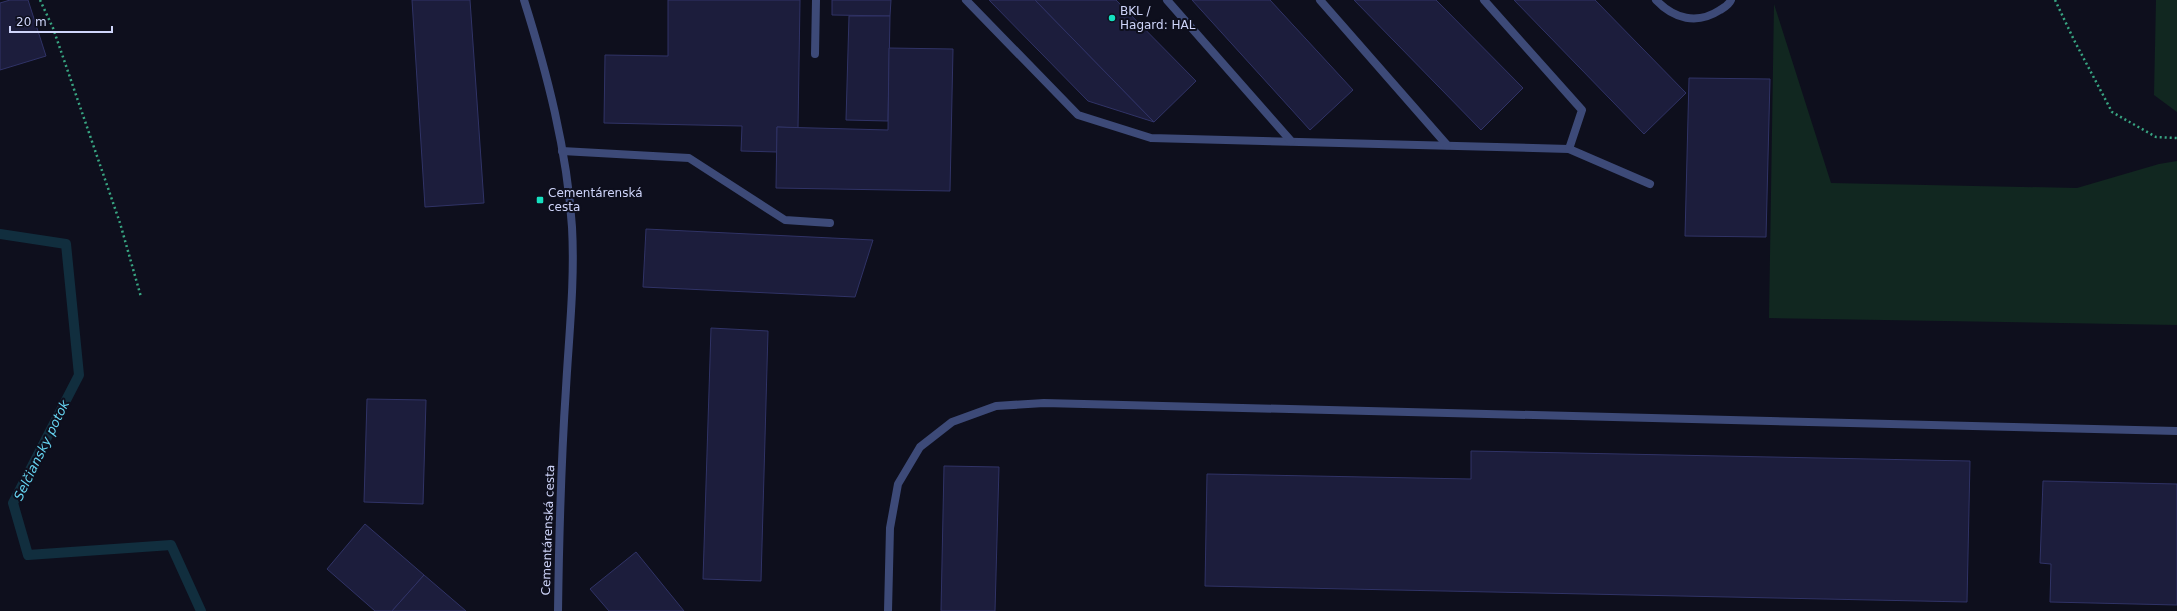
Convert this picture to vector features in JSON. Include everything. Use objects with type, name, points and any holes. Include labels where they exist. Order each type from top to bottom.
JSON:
[{"type":"street","name":"Cementárenská cesta","points":[[524,0],[543,60],[562,151],[572,226],[573,293],[566,389],[558,611]]},
{"type":"street","points":[[815,54],[816,0]]},
{"type":"street","points":[[966,0],[1078,116],[1151,138],[1569,148],[1650,184]]},
{"type":"street","points":[[1167,0],[1290,141]]},
{"type":"street","points":[[1320,0],[1447,144]]},
{"type":"street","points":[[1484,0],[1582,110],[1569,148]]},
{"type":"street","points":[[1656,0],[1664,9],[1686,19],[1709,18],[1729,4],[1731,0]]},
{"type":"street","points":[[562,151],[689,158],[785,220],[830,223]]},
{"type":"street","points":[[888,611],[890,528],[898,484],[920,448],[930,439],[952,422],[996,406],[1044,403],[2177,431]]},
{"type":"path","points":[[40,0],[53,28],[120,223],[141,297]]},
{"type":"path","points":[[2055,0],[2074,40],[2112,112],[2156,137],[2177,138]]},
{"type":"green space","points":[[2156,0],[2177,0],[2177,112],[2154,95]]},
{"type":"green space","points":[[1774,4],[1831,183],[2077,188],[2159,164],[2177,161],[2177,325],[1769,318]]},
{"type":"building","points":[[10,0],[28,0],[46,56],[0,70],[0,3]]},
{"type":"building","points":[[412,0],[470,0],[484,203],[425,207]]},
{"type":"building","points":[[668,0],[800,0],[798,128],[777,127],[777,152],[741,151],[742,126],[604,123],[605,55],[668,56]]},
{"type":"building","points":[[832,0],[891,0],[890,16],[832,15]]},
{"type":"building","points":[[989,0],[1035,0],[1154,122],[1088,101]]},
{"type":"building","points":[[1035,0],[1116,0],[1196,81],[1154,122]]},
{"type":"building","points":[[1192,0],[1270,0],[1353,90],[1310,130]]},
{"type":"building","points":[[1354,0],[1436,0],[1523,88],[1481,130]]},
{"type":"building","points":[[1514,0],[1595,0],[1686,93],[1644,134]]},
{"type":"building","points":[[849,16],[890,16],[888,121],[846,120]]},
{"type":"building","points":[[889,48],[953,49],[950,191],[776,188],[777,127],[888,130]]},
{"type":"building","points":[[1689,78],[1770,79],[1766,237],[1685,236]]},
{"type":"building","points":[[646,229],[873,240],[855,297],[643,287]]},
{"type":"building","points":[[711,328],[768,331],[761,581],[703,579]]},
{"type":"building","points":[[367,399],[426,400],[423,504],[364,502]]},
{"type":"building","points":[[1471,451],[1970,461],[1967,602],[1205,586],[1207,474],[1471,479]]},
{"type":"building","points":[[944,466],[999,467],[995,611],[941,611]]},
{"type":"building","points":[[2043,481],[2177,484],[2177,605],[2050,602],[2051,564],[2040,563]]},
{"type":"building","points":[[365,524],[424,575],[392,611],[375,611],[327,569]]},
{"type":"building","points":[[636,552],[684,611],[609,611],[590,589]]},
{"type":"building","points":[[424,575],[466,611],[392,611]]},
{"type":"waterway","name":"Selčiansky potok","points":[[0,234],[66,244],[79,375],[13,503],[28,555],[171,545],[201,611]]},
{"type":"place","name":"BKL / Hagard: HAL","points":[[1112,18]]},
{"type":"place","name":"Cementárenská cesta","points":[[540,200]]}]
